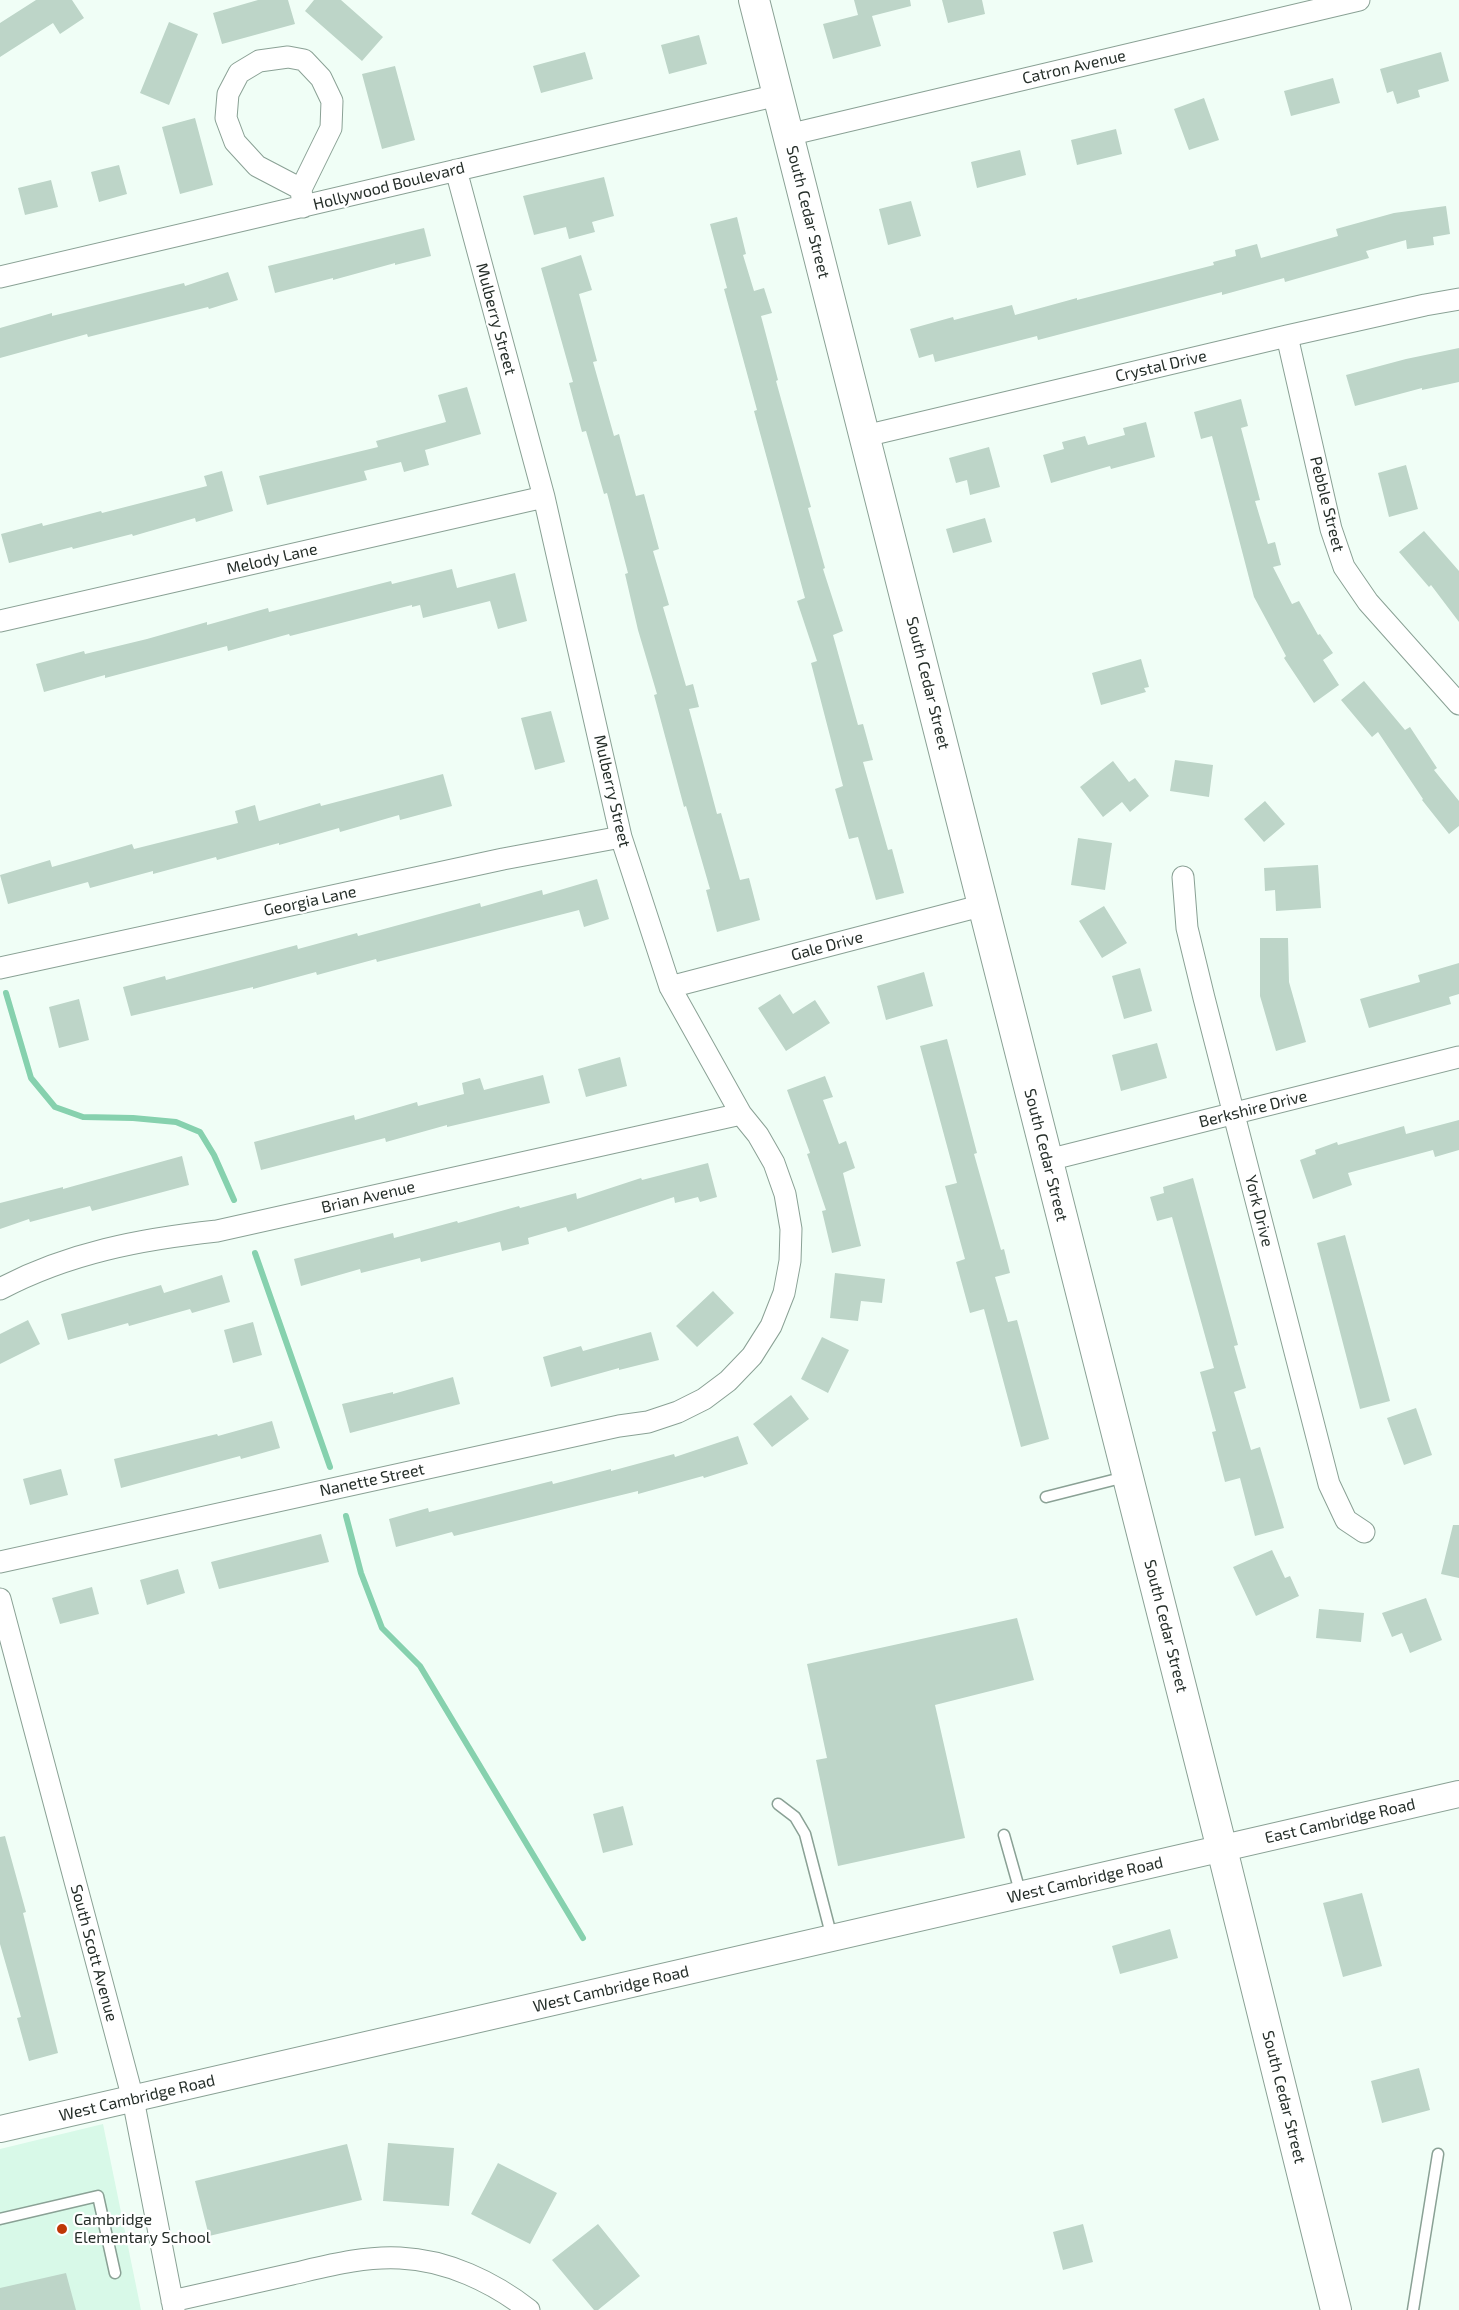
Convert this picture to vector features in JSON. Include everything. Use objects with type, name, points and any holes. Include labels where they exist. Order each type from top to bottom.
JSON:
[{"type":"main road","name":"South Cedar Street","points":[[754,0],[1222,1849],[1336,2310]]},
{"type":"street","name":"Catron Avenue","points":[[788,135],[1359,0]]},
{"type":"street","points":[[288,57],[304,60],[321,78],[332,101],[331,128],[302,198],[257,166],[235,142],[226,118],[228,94],[239,73],[259,60],[288,57]]},
{"type":"street","name":"Hollywood Boulevard","points":[[0,278],[302,198],[456,170],[778,95]]},
{"type":"street","name":"Mulberry Street","points":[[456,170],[544,497],[621,837],[670,987],[741,1114],[758,1135],[774,1163],[785,1194],[791,1229],[790,1261],[784,1293],[771,1326],[752,1356],[735,1375]]},
{"type":"street","name":"Crystal Drive","points":[[865,436],[1425,304],[1459,299]]},
{"type":"street","name":"Pebble Street","points":[[1287,336],[1331,529],[1344,567],[1368,602],[1459,704]]},
{"type":"street","name":"Melody Lane","points":[[0,621],[544,497]]},
{"type":"street","name":"Georgia Lane","points":[[0,968],[503,859],[621,837]]},
{"type":"street","name":"York Drive","points":[[1183,877],[1188,928],[1329,1484],[1346,1520],[1364,1532]]},
{"type":"street","name":"Gale Drive","points":[[670,987],[984,905]]},
{"type":"street","name":"Berkshire Drive","points":[[1048,1160],[1459,1057]]},
{"type":"street","name":"Brian Avenue","points":[[0,1289],[63,1261],[115,1246],[160,1237],[217,1231],[741,1114]]},
{"type":"street","name":"Nanette Street","points":[[0,1562],[607,1429],[648,1422],[678,1412],[704,1399],[735,1375]]},
{"type":"street","name":"South Scott Avenue","points":[[0,1599],[133,2099],[173,2305]]},
{"type":"street","name":"East Cambridge Road","points":[[1222,1849],[1459,1794]]},
{"type":"street","name":"West Cambridge Road","points":[[0,2129],[1222,1849]]},
{"type":"street","points":[[173,2305],[341,2263],[400,2258],[430,2262],[463,2272],[512,2297],[530,2310]]},
{"type":"lane","points":[[1046,1497],[1128,1476]]},
{"type":"lane","points":[[778,1804],[795,1817],[805,1834],[832,1938]]},
{"type":"lane","points":[[1004,1835],[1021,1895]]},
{"type":"lane","points":[[1413,2310],[1438,2154]]},
{"type":"lane","points":[[0,2219],[98,2196],[115,2273]]},
{"type":"shaded area","name":"Cambridge Elementary School","points":[[103,2124],[141,2310],[0,2310],[0,2149]]},
{"type":"building","points":[[36,0],[72,0],[84,18],[60,34],[53,23],[0,57],[0,23]]},
{"type":"building","points":[[258,0],[288,0],[295,24],[222,44],[213,13]]},
{"type":"building","points":[[314,0],[341,0],[383,37],[362,61],[305,11]]},
{"type":"building","points":[[854,0],[910,0],[911,6],[872,16],[881,46],[833,59],[823,24],[858,15]]},
{"type":"building","points":[[942,0],[982,0],[985,14],[948,23]]},
{"type":"building","points":[[169,22],[198,34],[169,105],[140,93]]},
{"type":"building","points":[[699,35],[707,64],[669,74],[661,45]]},
{"type":"building","points":[[585,52],[593,79],[541,93],[533,66]]},
{"type":"building","points":[[1441,52],[1449,81],[1418,90],[1420,97],[1397,104],[1393,91],[1387,93],[1380,69]]},
{"type":"building","points":[[395,66],[415,140],[382,149],[362,74]]},
{"type":"building","points":[[1333,78],[1340,103],[1291,116],[1284,91]]},
{"type":"building","points":[[1204,98],[1219,140],[1189,150],[1174,109]]},
{"type":"building","points":[[195,118],[213,185],[180,194],[162,127]]},
{"type":"building","points":[[1116,129],[1122,154],[1077,165],[1071,140]]},
{"type":"building","points":[[1020,150],[1026,175],[977,188],[971,162]]},
{"type":"building","points":[[119,165],[127,194],[99,202],[91,172]]},
{"type":"building","points":[[604,177],[614,216],[592,222],[595,232],[569,239],[566,227],[534,235],[523,196]]},
{"type":"building","points":[[51,180],[58,207],[25,215],[18,188]]},
{"type":"building","points":[[911,201],[921,236],[888,245],[879,209]]},
{"type":"building","points":[[1446,206],[1450,234],[1433,237],[1434,245],[1407,249],[1406,240],[1366,251],[1369,258],[1285,282],[1284,278],[1222,295],[1222,292],[1038,340],[1037,336],[935,362],[933,354],[919,358],[910,329],[953,317],[954,320],[1012,305],[1015,315],[1214,265],[1213,262],[1236,256],[1235,250],[1257,244],[1261,258],[1338,236],[1336,229],[1394,213]]},
{"type":"building","points":[[737,217],[746,254],[743,255],[754,291],[764,288],[772,313],[761,316],[778,380],[776,381],[811,507],[808,508],[825,568],[823,569],[843,631],[833,635],[858,725],[863,724],[873,760],[863,762],[888,850],[892,849],[904,893],[876,900],[858,837],[849,839],[835,789],[843,786],[811,663],[817,661],[797,601],[805,598],[754,411],[757,410],[724,289],[727,288],[710,224]]},
{"type":"building","points":[[424,228],[431,256],[275,293],[268,266]]},
{"type":"building","points":[[581,255],[592,290],[579,294],[597,361],[593,362],[614,436],[619,434],[636,496],[644,494],[659,549],[653,551],[669,605],[663,607],[686,686],[693,684],[699,707],[689,709],[717,814],[721,813],[740,880],[749,878],[760,920],[717,932],[706,890],[710,889],[686,806],[684,807],[654,695],[657,694],[638,630],[625,574],[628,573],[607,493],[604,494],[586,431],[582,432],[569,383],[573,382],[541,268]]},
{"type":"building","points":[[228,272],[238,300],[88,337],[87,334],[0,358],[0,328],[52,313],[52,316],[184,283],[185,286]]},
{"type":"building","points":[[1459,348],[1459,382],[1422,390],[1422,388],[1355,406],[1346,375]]},
{"type":"building","points":[[467,387],[481,434],[425,450],[429,465],[404,472],[401,462],[364,471],[367,480],[267,505],[259,476],[378,447],[376,441],[446,422],[438,395]]},
{"type":"building","points":[[1241,399],[1248,426],[1241,428],[1260,500],[1255,501],[1268,544],[1275,542],[1281,565],[1273,567],[1292,604],[1299,601],[1318,635],[1320,634],[1333,653],[1323,660],[1339,685],[1314,703],[1284,658],[1286,656],[1254,597],[1212,436],[1201,439],[1194,412]]},
{"type":"building","points":[[1146,422],[1155,457],[1111,469],[1110,466],[1051,483],[1043,455],[1064,449],[1062,442],[1085,436],[1088,445],[1125,435],[1123,428]]},
{"type":"building","points":[[989,447],[1000,487],[970,495],[967,480],[956,483],[949,458]]},
{"type":"building","points":[[1406,465],[1418,509],[1389,517],[1378,473]]},
{"type":"building","points":[[222,471],[233,511],[196,522],[195,518],[133,536],[132,534],[73,549],[72,547],[9,563],[1,534],[42,523],[43,526],[101,511],[102,513],[207,486],[204,476]]},
{"type":"building","points":[[985,518],[992,542],[953,553],[946,529]]},
{"type":"building","points":[[1424,531],[1459,571],[1459,622],[1431,585],[1429,587],[1399,552]]},
{"type":"building","points":[[452,569],[457,588],[515,573],[527,621],[498,629],[490,601],[423,618],[420,605],[412,607],[412,605],[228,651],[227,646],[44,692],[36,664],[84,651],[85,654],[147,639],[207,622],[207,625],[268,608],[269,612],[391,581],[392,584]]},
{"type":"building","points":[[1141,659],[1149,687],[1144,688],[1146,692],[1101,705],[1092,673]]},
{"type":"building","points":[[1364,681],[1405,730],[1410,727],[1437,768],[1434,770],[1459,801],[1459,826],[1449,834],[1422,800],[1378,732],[1372,737],[1341,700]]},
{"type":"building","points":[[551,711],[565,762],[535,770],[521,718]]},
{"type":"building","points":[[1175,760],[1213,765],[1209,797],[1170,791]]},
{"type":"building","points":[[1113,761],[1129,782],[1135,778],[1149,796],[1130,812],[1122,802],[1103,817],[1080,787]]},
{"type":"building","points":[[443,774],[452,806],[400,820],[399,815],[340,832],[339,828],[217,860],[216,857],[90,888],[88,882],[8,904],[0,875],[50,860],[52,867],[132,844],[134,849],[238,823],[235,811],[255,805],[259,821],[320,803],[321,806]]},
{"type":"building","points":[[1265,801],[1285,824],[1264,842],[1244,819]]},
{"type":"building","points":[[1078,838],[1112,843],[1105,890],[1071,885]]},
{"type":"building","points":[[1318,865],[1321,908],[1276,911],[1275,890],[1265,891],[1264,868]]},
{"type":"building","points":[[597,879],[609,919],[584,927],[579,910],[377,962],[376,959],[317,975],[316,972],[253,989],[253,987],[131,1016],[123,987],[165,976],[166,980],[297,945],[298,949],[357,933],[358,936],[480,903],[481,907],[542,890],[543,895]]},
{"type":"building","points":[[1104,906],[1127,943],[1102,958],[1079,921]]},
{"type":"building","points":[[1260,938],[1288,938],[1289,982],[1306,1042],[1276,1051],[1260,996]]},
{"type":"building","points":[[1459,963],[1459,994],[1449,997],[1451,1004],[1369,1028],[1360,999],[1420,982],[1418,975]]},
{"type":"building","points":[[1140,968],[1152,1011],[1124,1019],[1112,976]]},
{"type":"building","points":[[924,972],[933,1006],[886,1020],[877,986]]},
{"type":"building","points":[[780,994],[793,1014],[815,1000],[830,1023],[786,1051],[758,1008]]},
{"type":"building","points":[[79,999],[89,1040],[59,1048],[49,1007]]},
{"type":"building","points":[[947,1039],[977,1153],[974,1154],[1001,1250],[1004,1249],[1010,1273],[995,1277],[1008,1322],[1017,1320],[1049,1439],[1021,1447],[984,1309],[970,1313],[956,1262],[965,1259],[945,1186],[957,1183],[920,1046]]},
{"type":"building","points":[[1157,1043],[1167,1078],[1121,1091],[1112,1055]]},
{"type":"building","points":[[620,1057],[627,1086],[586,1097],[578,1069]]},
{"type":"building","points":[[543,1075],[550,1103],[447,1127],[447,1125],[386,1142],[385,1138],[261,1170],[254,1142],[354,1115],[355,1120],[417,1102],[418,1106],[464,1094],[462,1083],[480,1078],[484,1090]]},
{"type":"building","points":[[825,1076],[833,1097],[823,1100],[839,1144],[846,1141],[855,1168],[843,1173],[861,1246],[832,1253],[822,1211],[826,1210],[807,1154],[810,1153],[787,1090]]},
{"type":"building","points":[[1459,1120],[1459,1150],[1435,1157],[1433,1150],[1348,1173],[1352,1185],[1313,1199],[1300,1160],[1316,1154],[1315,1150],[1337,1142],[1338,1145],[1404,1126],[1406,1134]]},
{"type":"building","points":[[182,1156],[189,1185],[92,1211],[90,1206],[30,1222],[29,1219],[0,1229],[0,1203],[63,1187],[63,1189]]},
{"type":"building","points":[[708,1163],[717,1197],[700,1202],[698,1197],[675,1203],[674,1197],[568,1232],[566,1227],[528,1238],[529,1244],[502,1251],[500,1242],[421,1262],[420,1258],[361,1273],[360,1269],[301,1286],[294,1259],[393,1233],[394,1238],[576,1193],[577,1199],[641,1178],[642,1180]]},
{"type":"building","points":[[1193,1178],[1238,1345],[1234,1346],[1246,1388],[1234,1392],[1251,1450],[1260,1447],[1284,1528],[1255,1536],[1240,1478],[1225,1482],[1212,1432],[1216,1431],[1200,1372],[1214,1368],[1172,1217],[1157,1221],[1150,1197],[1164,1193],[1163,1187]]},
{"type":"building","points":[[1345,1235],[1390,1401],[1360,1409],[1317,1243]]},
{"type":"building","points":[[835,1273],[885,1279],[882,1303],[861,1301],[858,1321],[830,1318]]},
{"type":"building","points":[[222,1275],[230,1302],[192,1313],[190,1309],[129,1326],[128,1323],[68,1340],[61,1314],[161,1285],[164,1293]]},
{"type":"building","points":[[713,1291],[734,1313],[697,1347],[676,1326]]},
{"type":"building","points":[[28,1320],[40,1344],[0,1364],[0,1334]]},
{"type":"building","points":[[253,1322],[262,1355],[233,1363],[224,1330]]},
{"type":"building","points":[[651,1332],[659,1360],[619,1370],[619,1368],[551,1387],[543,1357],[581,1346],[583,1351]]},
{"type":"building","points":[[822,1337],[849,1350],[828,1393],[801,1379]]},
{"type":"building","points":[[453,1377],[460,1404],[350,1433],[342,1404],[393,1392],[393,1394]]},
{"type":"building","points":[[791,1395],[809,1419],[772,1447],[753,1424]]},
{"type":"building","points":[[1416,1408],[1432,1455],[1404,1465],[1387,1418]]},
{"type":"building","points":[[272,1421],[280,1448],[241,1459],[240,1456],[121,1488],[114,1459],[217,1434],[218,1436]]},
{"type":"building","points":[[738,1436],[748,1464],[704,1478],[703,1476],[638,1494],[638,1491],[454,1536],[452,1532],[396,1547],[389,1519],[428,1508],[429,1512],[552,1481],[553,1484],[611,1469],[611,1471],[674,1454],[675,1457]]},
{"type":"building","points":[[61,1469],[68,1495],[30,1505],[23,1479]]},
{"type":"building","points":[[1453,1525],[1459,1525],[1459,1578],[1441,1574]]},
{"type":"building","points":[[321,1534],[329,1562],[219,1589],[211,1562]]},
{"type":"building","points":[[1272,1550],[1285,1578],[1290,1576],[1299,1596],[1256,1616],[1233,1567]]},
{"type":"building","points":[[178,1569],[185,1593],[147,1605],[140,1580]]},
{"type":"building","points":[[92,1587],[99,1614],[60,1624],[52,1598]]},
{"type":"building","points":[[1426,1598],[1442,1640],[1410,1653],[1402,1633],[1392,1637],[1382,1613]]},
{"type":"building","points":[[1319,1609],[1364,1613],[1361,1642],[1316,1638]]},
{"type":"building","points":[[1017,1618],[1034,1680],[935,1705],[965,1838],[838,1866],[816,1760],[827,1758],[807,1664]]},
{"type":"building","points":[[623,1806],[633,1845],[603,1853],[593,1814]]},
{"type":"building","points":[[5,1836],[26,1912],[23,1913],[58,2053],[29,2061],[17,2018],[21,2017],[0,1944],[0,1837]]},
{"type":"building","points":[[1362,1893],[1382,1966],[1343,1977],[1323,1903]]},
{"type":"building","points":[[1170,1929],[1178,1958],[1120,1974],[1112,1946]]},
{"type":"building","points":[[1419,2068],[1430,2110],[1382,2123],[1371,2081]]},
{"type":"building","points":[[388,2143],[454,2148],[449,2206],[383,2201]]},
{"type":"building","points":[[347,2144],[362,2200],[209,2236],[195,2181]]},
{"type":"building","points":[[498,2163],[557,2193],[530,2244],[471,2214]]},
{"type":"building","points":[[598,2224],[640,2276],[598,2310],[594,2310],[552,2260]]},
{"type":"building","points":[[1083,2224],[1093,2262],[1063,2270],[1053,2232]]},
{"type":"building","name":"Cambridge Elementary School","points":[[66,2273],[76,2310],[0,2310],[0,2288]]},
{"type":"waterway","points":[[6,993],[31,1078],[55,1107],[83,1117],[176,1122],[200,1132],[214,1155],[234,1200]]},
{"type":"waterway","points":[[255,1253],[330,1467]]},
{"type":"waterway","points":[[346,1516],[361,1573],[382,1628],[420,1666],[583,1938]]},
{"type":"place","name":"Cambridge Elementary School","points":[[62,2229]]}]
